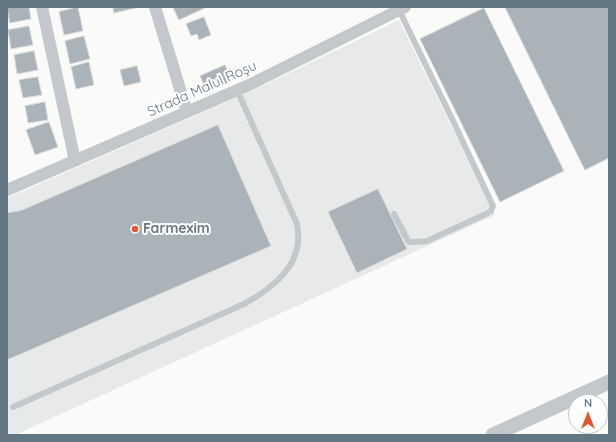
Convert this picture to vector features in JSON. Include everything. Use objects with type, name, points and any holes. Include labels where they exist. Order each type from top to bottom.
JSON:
[{"type":"street","points":[[42,7],[75,161]]},
{"type":"street","points":[[155,7],[187,112]]},
{"type":"street","name":"Strada Malul Roșu","points":[[7,190],[249,85],[402,8]]},
{"type":"street","points":[[493,435],[609,382]]},
{"type":"lane","points":[[394,214],[409,242],[418,242],[427,241],[488,213],[491,211],[493,206],[402,8]]},
{"type":"lane","points":[[13,407],[244,304],[270,287],[288,268],[295,256],[299,243],[297,224],[238,90]]},
{"type":"shaded area","points":[[399,20],[495,215],[15,435],[7,435],[7,198],[256,89]]},
{"type":"building","points":[[7,7],[29,7],[31,19],[10,23]]},
{"type":"building","points":[[78,7],[83,31],[64,35],[59,12]]},
{"type":"building","points":[[113,7],[136,7],[136,8],[114,13]]},
{"type":"building","points":[[173,7],[205,7],[205,8],[179,20]]},
{"type":"building","points":[[505,7],[609,7],[609,158],[585,170]]},
{"type":"building","points":[[484,8],[564,171],[500,202],[420,39]]},
{"type":"building","points":[[204,17],[211,35],[199,40],[197,34],[191,36],[186,24]]},
{"type":"building","points":[[29,26],[33,45],[11,49],[8,30]]},
{"type":"building","points":[[84,36],[90,59],[70,64],[65,41]]},
{"type":"building","points":[[34,51],[38,70],[17,74],[14,55]]},
{"type":"building","points":[[89,62],[94,85],[76,89],[71,67]]},
{"type":"building","points":[[225,65],[232,81],[207,92],[200,76]]},
{"type":"building","points":[[137,66],[141,82],[124,86],[120,70]]},
{"type":"building","points":[[38,77],[42,95],[23,98],[19,80]]},
{"type":"building","points":[[45,102],[48,120],[28,123],[25,106]]},
{"type":"building","points":[[49,122],[58,147],[35,155],[26,130]]},
{"type":"building","name":"Farmexim","points":[[218,125],[271,246],[7,360],[7,213],[22,210]]},
{"type":"building","points":[[378,189],[407,249],[357,273],[328,212]]},
{"type":"place","name":"Farmexim","points":[[135,229]]}]
